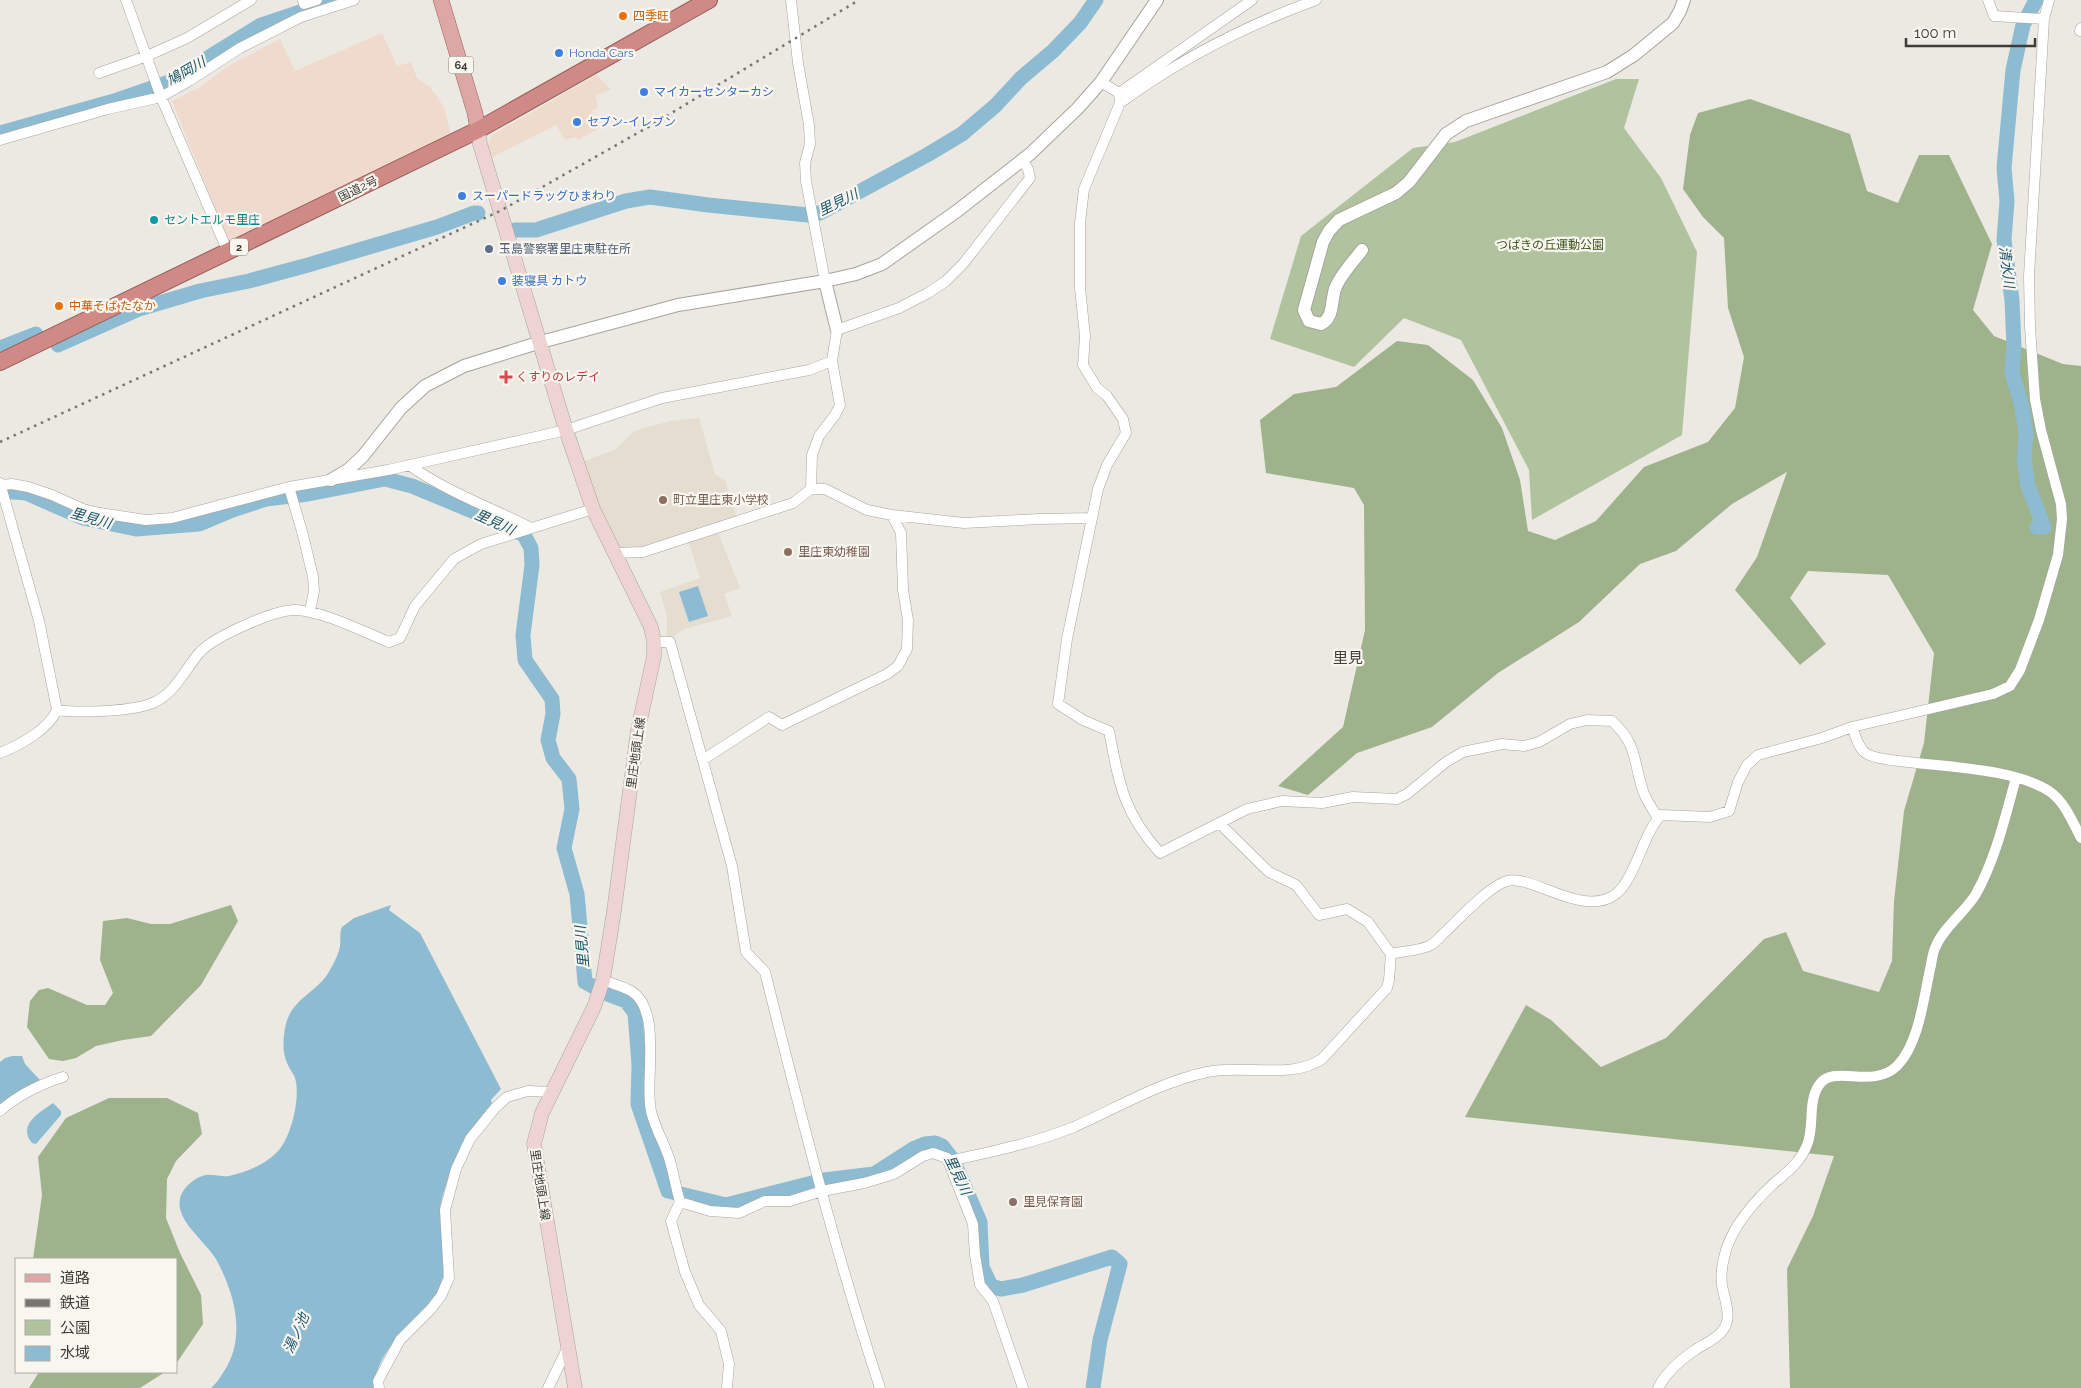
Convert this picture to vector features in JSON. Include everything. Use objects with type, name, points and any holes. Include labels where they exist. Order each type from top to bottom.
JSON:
[{"type":"highway","name":"国道2号","points":[[0,362],[478,130],[709,0]]},
{"type":"main road","name":"64","points":[[441,0],[475,113],[478,130]]},
{"type":"main road","name":"里庄地頭上線","points":[[478,130],[500,211],[566,430],[594,509],[651,627],[654,642],[654,656],[638,730],[614,911],[601,987],[542,1113],[534,1144],[575,1388]]},
{"type":"street","points":[[126,0],[161,97],[228,252]]},
{"type":"street","points":[[99,73],[147,56],[187,38],[251,0]]},
{"type":"street","points":[[303,0],[304,4],[317,0]]},
{"type":"street","points":[[0,140],[108,109],[161,97],[240,48],[302,17],[354,0]]},
{"type":"street","points":[[791,0],[798,63],[809,125],[810,144],[805,163],[806,181],[825,281],[837,330],[832,362],[840,405],[836,415],[819,436],[812,454],[811,489]]},
{"type":"street","points":[[331,480],[348,470],[363,456],[401,408],[425,386],[464,366],[541,342],[678,305],[825,281],[856,274],[882,264],[957,211],[1022,160],[1078,108],[1101,82],[1157,0]]},
{"type":"street","points":[[1252,0],[1119,98],[1084,189],[1080,223],[1080,288],[1085,336],[1083,364],[1097,388],[1107,396],[1123,419],[1126,434],[1102,474],[1067,639],[1058,704],[1083,720],[1109,731],[1124,799],[1134,820],[1160,853],[1247,809],[1282,801],[1322,803],[1353,797],[1396,799],[1408,794],[1446,762],[1463,752],[1502,744],[1524,746],[1539,742],[1570,724],[1587,720],[1612,721],[1624,732],[1633,748],[1643,792],[1658,818]]},
{"type":"street","points":[[1119,98],[1231,37],[1316,0]]},
{"type":"street","points":[[1362,250],[1336,288],[1330,315],[1326,322],[1321,324],[1309,321],[1304,310],[1308,302],[1323,242],[1329,231],[1339,220],[1396,193],[1408,182],[1446,134],[1466,121],[1576,84],[1607,72],[1621,64],[1673,23],[1684,0]]},
{"type":"street","points":[[1988,0],[1994,16],[2044,19]]},
{"type":"street","points":[[1391,954],[1430,946],[1495,887],[1509,880],[1526,883],[1565,898],[1595,901],[1607,900],[1616,895],[1624,886],[1652,826],[1661,815],[1710,817],[1729,811],[1738,782],[1747,765],[1758,755],[1852,728],[1993,694],[2010,686],[2020,670],[2039,620],[2058,555],[2062,519],[2061,504],[2041,430],[2035,399],[2029,310],[2029,276],[2044,19],[2049,0]]},
{"type":"street","points":[[1101,82],[1119,98]]},
{"type":"street","points":[[837,330],[899,308],[946,281],[963,264],[1030,178],[1028,168],[1022,160]]},
{"type":"street","points":[[0,753],[23,742],[53,720],[57,710],[39,621],[0,484],[28,487],[52,494],[83,509],[146,520],[187,515],[289,487],[409,466],[566,430],[662,398],[809,370],[832,362]]},
{"type":"street","points":[[409,466],[452,492],[529,528]]},
{"type":"street","points":[[289,487],[313,577],[314,591],[310,611]]},
{"type":"street","points":[[616,553],[643,552],[794,502],[811,489],[825,489],[867,510],[892,515],[964,523],[1092,518]]},
{"type":"street","points":[[57,710],[69,712],[135,708],[154,702],[170,692],[201,651],[219,638],[259,619],[280,612],[293,610],[310,611],[389,642],[400,638],[415,606],[454,560],[481,544],[594,509]]},
{"type":"street","points":[[704,760],[769,717],[782,725],[887,674],[898,666],[907,649],[908,620],[903,590],[901,533],[892,515]]},
{"type":"street","points":[[654,642],[670,642],[732,866],[746,952],[765,972],[805,1132],[850,1298],[880,1388]]},
{"type":"street","points":[[1852,728],[1866,754],[1881,758],[1973,770],[2031,782],[2050,792],[2066,808],[2081,838]]},
{"type":"street","points":[[1658,1388],[1665,1375],[1692,1352],[1716,1338],[1725,1329],[1728,1310],[1721,1283],[1724,1257],[1735,1231],[1749,1210],[1772,1186],[1794,1168],[1808,1144],[1814,1094],[1820,1083],[1827,1077],[1838,1075],[1873,1077],[1887,1074],[1906,1054],[1922,1010],[1936,945],[1975,895],[1991,861],[2016,778]]},
{"type":"street","points":[[949,1160],[1008,1148],[1073,1127],[1107,1109],[1163,1086],[1207,1072],[1241,1068],[1288,1070],[1305,1068],[1322,1059],[1387,988],[1390,980],[1391,954],[1368,922],[1347,909],[1319,915],[1296,886],[1269,872],[1219,823]]},
{"type":"street","points":[[601,987],[631,991],[645,1012],[651,1046],[649,1098],[651,1111],[670,1161],[680,1201],[670,1221],[685,1272],[699,1305],[721,1331],[729,1364],[727,1388]]},
{"type":"street","points":[[0,1111],[46,1082],[63,1077]]},
{"type":"street","points":[[379,1388],[378,1382],[400,1340],[431,1309],[441,1296],[449,1278],[445,1210],[456,1169],[470,1139],[478,1126],[507,1097],[528,1091],[552,1092]]},
{"type":"street","points":[[680,1201],[710,1211],[739,1213],[765,1201],[790,1202],[894,1174],[928,1154],[933,1153],[947,1158],[973,1224],[975,1255],[980,1285],[993,1301],[1023,1388]]},
{"type":"street","points":[[548,1388],[568,1347]]},
{"type":"shaded area","points":[[382,33],[397,66],[411,62],[417,78],[430,87],[444,107],[452,138],[230,245],[172,101],[200,87],[230,65],[280,39],[295,71]]},
{"type":"shaded area","points":[[596,75],[611,89],[596,96],[598,107],[592,111],[600,128],[578,140],[576,137],[565,140],[556,125],[491,158],[488,145],[492,135]]},
{"type":"shaded area","name":"町立里庄東小学校","points":[[699,418],[715,474],[725,480],[737,518],[634,551],[618,550],[601,516],[582,462],[615,450],[634,431],[670,421]]},
{"type":"shaded area","name":"町立里庄東小学校","points":[[717,530],[740,588],[724,594],[732,616],[685,629],[672,637],[667,636],[667,617],[660,592],[700,578],[688,540]]},
{"type":"green space","name":"つばきの丘運動公園","points":[[1616,79],[1639,79],[1624,128],[1661,178],[1697,252],[1682,435],[1532,520],[1529,470],[1461,340],[1404,318],[1354,367],[1270,339],[1301,236],[1413,148],[1455,142]]},
{"type":"green space","points":[[1750,99],[1850,134],[1867,191],[1898,203],[1919,155],[1949,155],[1992,244],[1973,310],[1994,336],[2063,364],[2081,366],[2081,1388],[1790,1388],[1787,1269],[1813,1216],[1834,1156],[1465,1117],[1526,1005],[1551,1020],[1601,1067],[1666,1038],[1764,939],[1786,932],[1803,971],[1879,992],[1892,961],[1894,901],[1904,811],[1924,743],[1934,653],[1888,575],[1808,571],[1790,598],[1826,644],[1800,665],[1735,590],[1757,557],[1787,472],[1732,504],[1676,551],[1640,564],[1579,622],[1498,673],[1432,727],[1357,753],[1308,795],[1278,786],[1343,727],[1365,630],[1364,505],[1354,488],[1266,473],[1260,420],[1294,394],[1336,387],[1397,341],[1428,345],[1473,380],[1502,428],[1520,480],[1528,531],[1555,540],[1596,521],[1644,467],[1708,442],[1735,408],[1744,357],[1728,308],[1724,238],[1703,217],[1683,189],[1690,135],[1698,113]]},
{"type":"green space","points":[[231,905],[238,921],[201,985],[151,1036],[96,1046],[76,1058],[63,1061],[49,1059],[27,1027],[30,1001],[39,990],[48,988],[87,1005],[105,1005],[113,993],[100,960],[103,921],[127,918],[151,924],[170,924]]},
{"type":"green space","points":[[109,1098],[167,1098],[198,1113],[202,1134],[176,1161],[167,1179],[166,1218],[180,1253],[201,1295],[203,1324],[178,1361],[178,1258],[33,1258],[42,1195],[38,1157],[66,1118]]},
{"type":"green space","points":[[38,1373],[163,1373],[140,1388],[29,1388]]},
{"type":"water","points":[[698,586],[708,616],[689,622],[679,592]]},
{"type":"water","name":"湯ノ池","points":[[391,905],[389,910],[420,933],[501,1089],[491,1100],[492,1104],[486,1111],[488,1114],[451,1174],[442,1199],[440,1212],[442,1239],[447,1266],[443,1266],[443,1277],[439,1288],[442,1290],[389,1348],[376,1375],[375,1388],[211,1388],[220,1377],[235,1345],[236,1316],[233,1301],[216,1259],[182,1215],[180,1207],[181,1195],[186,1187],[202,1176],[229,1176],[243,1172],[263,1163],[279,1150],[291,1126],[297,1095],[295,1078],[286,1060],[284,1051],[284,1033],[288,1018],[298,1002],[325,978],[330,970],[339,949],[342,927],[354,918]]},
{"type":"water","points":[[12,1056],[22,1056],[25,1064],[40,1080],[24,1088],[0,1109],[0,1062]]},
{"type":"water","points":[[53,1103],[61,1111],[61,1115],[36,1144],[32,1143],[27,1130],[29,1125],[37,1115]]},
{"type":"waterway","name":"鳩岡川","points":[[0,133],[114,101],[169,82],[261,25],[336,0]]},
{"type":"waterway","name":"里見川","points":[[515,230],[536,230],[626,201],[650,197],[808,215],[820,213],[962,134],[995,106],[1021,78],[1053,51],[1080,23],[1096,0]]},
{"type":"waterway","name":"清水川","points":[[2036,0],[2023,25],[2013,70],[2004,168],[2007,201],[2004,240],[2012,300],[2014,347],[2012,373],[2022,407],[2026,433],[2024,460],[2028,486],[2044,527],[2037,527]]},
{"type":"waterway","name":"里見川","points":[[58,345],[139,309],[200,291],[249,281],[308,265],[478,213]]},
{"type":"waterway","name":"里見川","points":[[0,348],[36,334]]},
{"type":"waterway","name":"里見川","points":[[0,491],[26,493],[83,518],[136,529],[199,524],[266,499],[308,494],[385,479],[412,486],[489,518],[524,535],[531,548],[532,565],[523,635],[525,660],[552,699],[553,714],[548,740],[553,758],[569,779],[572,809],[564,848],[577,894],[585,982],[605,993],[626,1001],[635,1013],[639,1065],[638,1104],[668,1191],[726,1205],[824,1180],[874,1174],[913,1149],[925,1144],[935,1143],[942,1146],[953,1160],[980,1222],[982,1267],[991,1286],[1001,1289],[1023,1285],[1112,1257],[1120,1264],[1100,1340],[1093,1388]]},
{"type":"railway","points":[[0,442],[500,211],[650,126],[859,0]]},
{"type":"place","name":"四季旺","points":[[623,16]]},
{"type":"place","name":"Honda Cars","points":[[559,53]]},
{"type":"place","name":"マイカーセンターカシ","points":[[644,92]]},
{"type":"place","name":"セブン-イレブン","points":[[577,122]]},
{"type":"place","name":"スーパードラッグひまわり","points":[[462,196]]},
{"type":"place","name":"セントエルモ里庄","points":[[154,220]]},
{"type":"place","name":"玉島警察署里庄東駐在所","points":[[489,249]]},
{"type":"place","name":"装寝具 カトウ","points":[[502,281]]},
{"type":"place","name":"中華そば たなか","points":[[59,306]]},
{"type":"place","name":"くすりのレデイ","points":[[506,377]]},
{"type":"place","name":"町立里庄東小学校","points":[[663,500]]},
{"type":"place","name":"里庄東幼稚園","points":[[788,552]]},
{"type":"place","name":"里見保育園","points":[[1013,1202]]},
{"type":"district","name":"里見","points":[[1348,658]]}]
